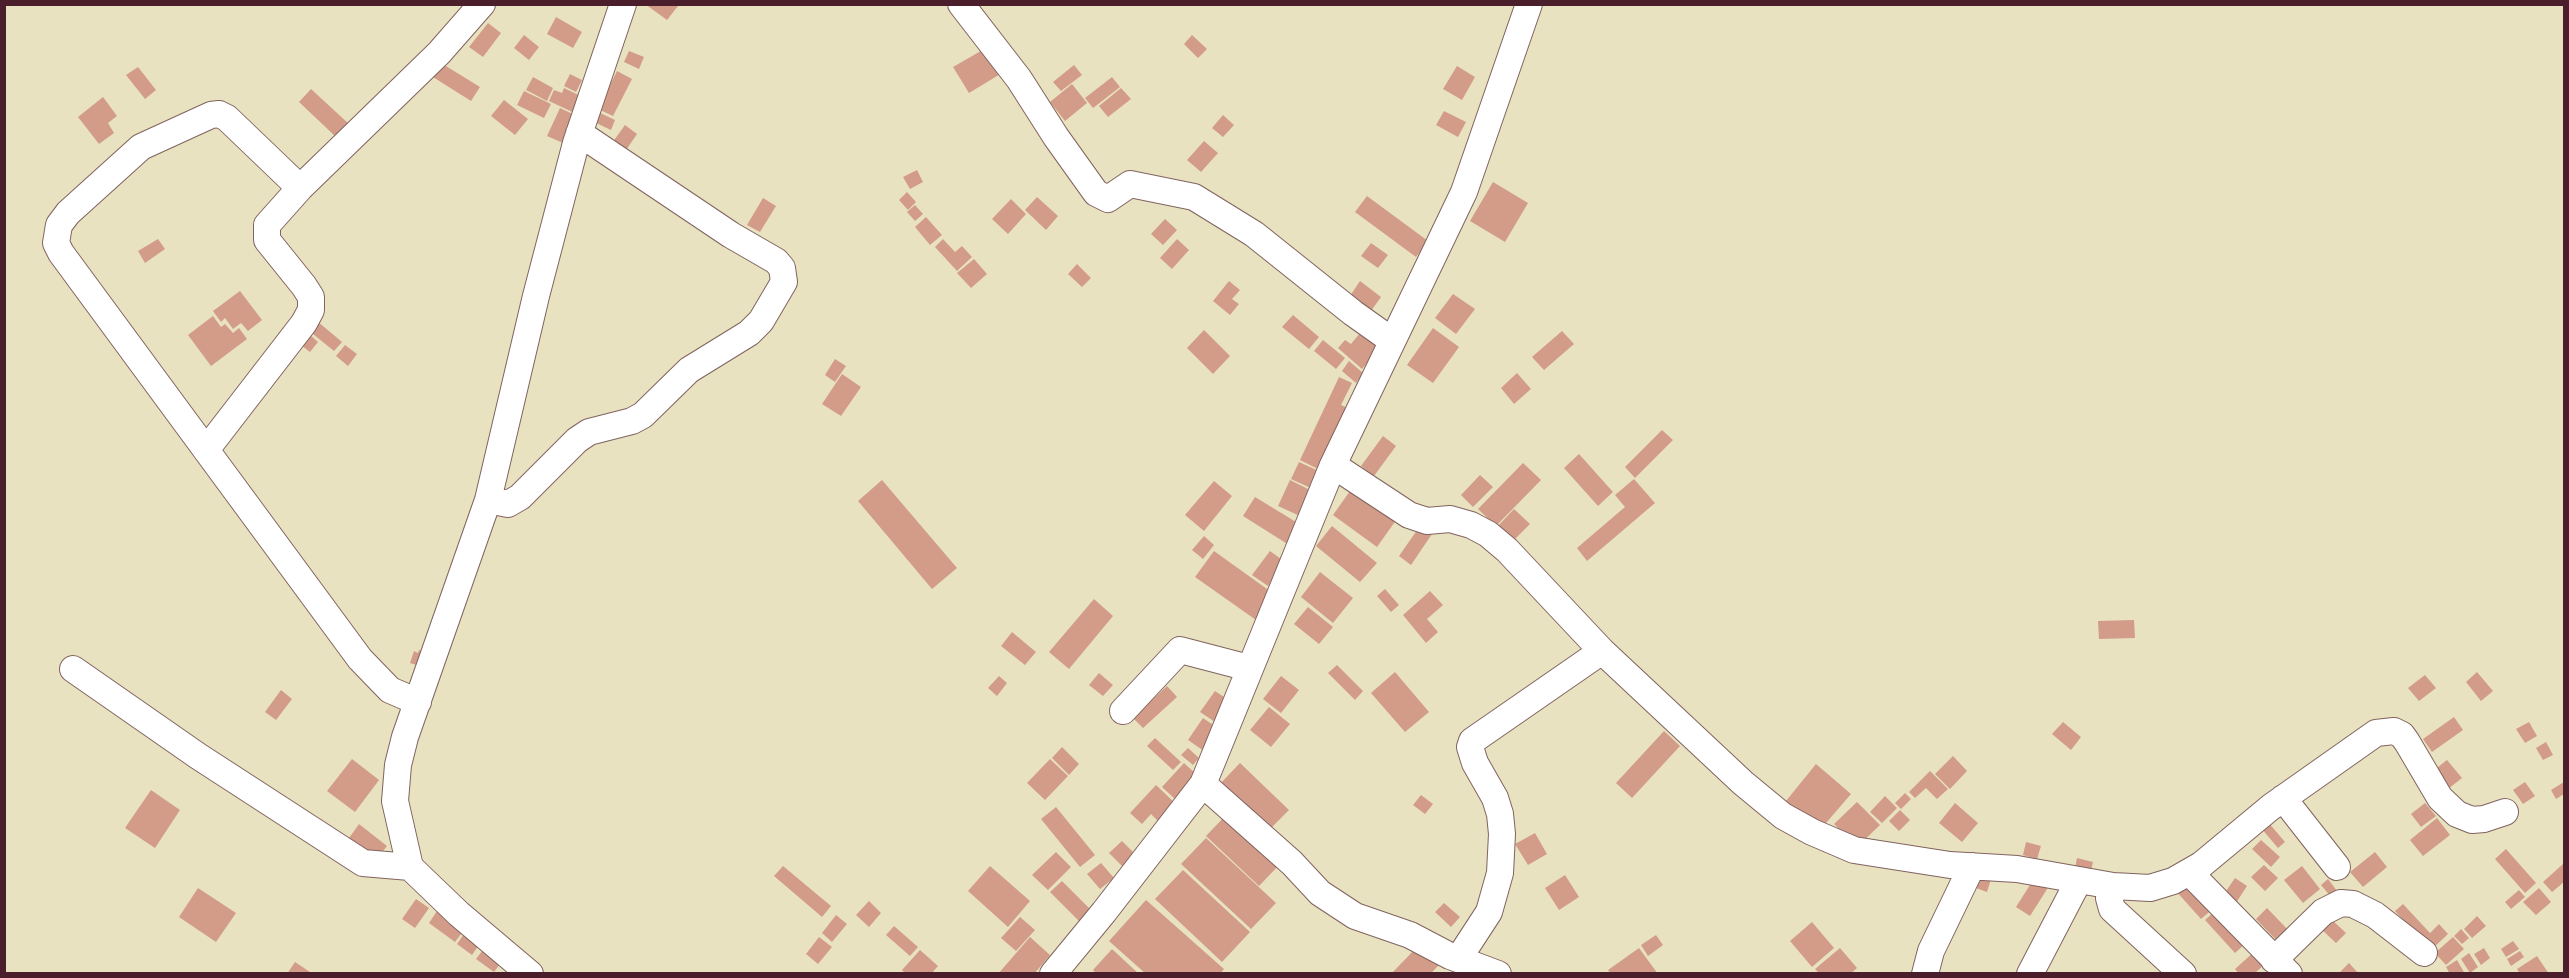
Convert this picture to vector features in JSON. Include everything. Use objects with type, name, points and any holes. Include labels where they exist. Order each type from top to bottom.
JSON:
[{"type":"street","points":[[206,450],[304,323],[311,310],[311,297],[267,240],[265,231],[273,215],[439,53],[482,4]]},
{"type":"street","points":[[530,974],[459,914],[410,867],[395,801],[398,765],[417,702],[488,500],[536,296],[579,133],[623,4]]},
{"type":"street","points":[[961,4],[1019,79],[1056,137],[1096,193],[1108,199],[1130,184],[1194,197],[1254,234],[1353,313],[1391,340]]},
{"type":"street","points":[[1053,974],[1203,784],[1333,465],[1464,192],[1529,4]]},
{"type":"street","points":[[300,188],[227,118],[219,114],[211,115],[141,147],[68,213],[59,225],[56,243],[61,253],[360,659],[390,690],[417,702]]},
{"type":"street","points":[[488,500],[508,504],[514,501],[583,436],[603,427],[632,421],[643,415],[689,370],[749,333],[761,321],[784,282],[782,268],[776,261],[731,235],[579,133]]},
{"type":"street","points":[[1333,465],[1409,515],[1427,521],[1450,519],[1471,525],[1488,534],[1507,550],[1602,651],[1743,783],[1793,821],[1854,850],[1972,866],[2017,869],[2113,886],[2150,888],[2173,881],[2208,859],[2283,798],[2376,733],[2394,731],[2402,735],[2440,798],[2457,814],[2478,820],[2505,812]]},
{"type":"street","points":[[1123,711],[1180,650],[1249,668]]},
{"type":"street","points":[[1459,958],[1489,912],[1496,892],[1500,863],[1500,814],[1495,798],[1475,763],[1471,752],[1472,741],[1602,651]]},
{"type":"street","points":[[73,669],[198,756],[363,863],[410,867]]},
{"type":"street","points":[[1203,784],[1292,863],[1320,893],[1355,916],[1410,935],[1498,974]]},
{"type":"street","points":[[2283,798],[2337,867]]},
{"type":"street","points":[[1925,974],[1931,951],[1972,866]]},
{"type":"street","points":[[2189,872],[2281,967],[2323,912],[2341,903],[2353,904],[2375,915],[2424,953]]},
{"type":"street","points":[[2030,974],[2079,880]]},
{"type":"street","points":[[2113,886],[2109,897],[2112,909],[2183,974]]},
{"type":"building","points":[[645,4],[676,4],[678,6],[667,20]]},
{"type":"building","points":[[556,17],[582,32],[573,48],[547,34]]},
{"type":"building","points":[[488,23],[501,33],[483,57],[469,47]]},
{"type":"building","points":[[524,35],[539,47],[529,60],[514,48]]},
{"type":"building","points":[[1192,35],[1207,49],[1198,58],[1184,44]]},
{"type":"building","points":[[986,48],[1002,73],[969,93],[953,67]]},
{"type":"building","points":[[629,51],[644,57],[639,69],[624,62]]},
{"type":"building","points":[[441,63],[480,87],[471,101],[433,77]]},
{"type":"building","points":[[1074,65],[1082,75],[1061,91],[1053,82]]},
{"type":"building","points":[[1457,66],[1475,77],[1462,100],[1443,89]]},
{"type":"building","points":[[138,67],[156,90],[145,99],[126,75]]},
{"type":"building","points":[[617,71],[632,79],[613,116],[598,109]]},
{"type":"building","points":[[570,74],[582,80],[576,92],[564,86]]},
{"type":"building","points":[[533,77],[553,88],[547,101],[526,90]]},
{"type":"building","points":[[1112,77],[1120,87],[1093,108],[1085,98]]},
{"type":"building","points":[[1072,84],[1087,103],[1065,121],[1050,102]]},
{"type":"building","points":[[564,88],[589,100],[581,116],[549,101],[554,90],[562,93]]},
{"type":"building","points":[[1121,88],[1131,99],[1108,117],[1099,106]]},
{"type":"building","points":[[311,89],[349,124],[336,137],[299,102]]},
{"type":"building","points":[[524,91],[551,104],[544,118],[517,105]]},
{"type":"building","points":[[103,97],[117,116],[108,123],[114,133],[99,144],[78,117]]},
{"type":"building","points":[[504,100],[528,119],[515,135],[491,116]]},
{"type":"building","points":[[560,108],[583,119],[570,146],[547,136]]},
{"type":"building","points":[[596,111],[615,120],[611,130],[592,121]]},
{"type":"building","points":[[1444,111],[1466,122],[1458,137],[1436,125]]},
{"type":"building","points":[[1223,115],[1234,125],[1223,137],[1212,128]]},
{"type":"building","points":[[625,125],[637,134],[620,159],[607,150]]},
{"type":"building","points":[[1204,141],[1218,153],[1201,172],[1187,160]]},
{"type":"building","points":[[917,170],[923,182],[910,189],[903,177]]},
{"type":"building","points":[[1493,182],[1528,203],[1505,242],[1470,221]]},
{"type":"building","points":[[907,192],[916,202],[908,210],[899,200]]},
{"type":"building","points":[[1367,196],[1428,241],[1416,257],[1355,212]]},
{"type":"building","points":[[1037,197],[1058,216],[1046,230],[1025,210]]},
{"type":"building","points":[[763,198],[776,206],[760,232],[747,225]]},
{"type":"building","points":[[1011,199],[1026,214],[1008,234],[992,219]]},
{"type":"building","points":[[915,205],[923,214],[915,221],[907,212]]},
{"type":"building","points":[[926,217],[942,235],[930,245],[915,227]]},
{"type":"building","points":[[1165,219],[1177,230],[1163,245],[1151,234]]},
{"type":"building","points":[[158,239],[165,249],[145,263],[138,251]]},
{"type":"building","points":[[943,239],[955,252],[962,246],[972,257],[957,271],[935,247]]},
{"type":"building","points":[[1177,239],[1189,250],[1172,269],[1160,258]]},
{"type":"building","points":[[1371,243],[1388,255],[1378,268],[1361,256]]},
{"type":"building","points":[[974,259],[987,274],[971,288],[957,273]]},
{"type":"building","points":[[1077,264],[1091,278],[1082,287],[1068,274]]},
{"type":"building","points":[[1229,281],[1240,290],[1232,299],[1239,304],[1230,315],[1213,301]]},
{"type":"building","points":[[1360,281],[1381,297],[1371,311],[1350,296]]},
{"type":"building","points":[[240,291],[262,320],[248,331],[241,323],[233,329],[225,318],[221,322],[213,311]]},
{"type":"building","points":[[1453,294],[1475,309],[1456,334],[1435,318]]},
{"type":"building","points":[[1293,315],[1319,337],[1309,349],[1282,327]]},
{"type":"building","points":[[213,316],[221,327],[225,324],[233,333],[239,328],[247,339],[211,366],[188,335]]},
{"type":"building","points":[[317,321],[342,342],[334,351],[308,330]]},
{"type":"building","points":[[1364,328],[1383,344],[1362,369],[1338,348],[1345,340],[1351,344]]},
{"type":"building","points":[[1433,328],[1459,347],[1433,383],[1407,365]]},
{"type":"building","points":[[1204,330],[1230,356],[1213,374],[1187,348]]},
{"type":"building","points":[[1562,331],[1574,344],[1544,370],[1532,357]]},
{"type":"building","points":[[310,335],[318,342],[310,352],[301,345]]},
{"type":"building","points":[[1323,340],[1345,358],[1336,369],[1314,351]]},
{"type":"building","points":[[345,345],[357,354],[348,366],[336,356]]},
{"type":"building","points":[[835,359],[846,366],[835,382],[825,375]]},
{"type":"building","points":[[1349,361],[1363,373],[1356,383],[1342,371]]},
{"type":"building","points":[[1517,373],[1531,389],[1514,404],[1501,388]]},
{"type":"building","points":[[842,374],[861,387],[841,416],[822,404]]},
{"type":"building","points":[[1339,377],[1352,383],[1341,405],[1352,410],[1322,471],[1300,460]]},
{"type":"building","points":[[1662,430],[1673,440],[1635,478],[1625,467]]},
{"type":"building","points":[[1383,436],[1396,446],[1374,476],[1361,466]]},
{"type":"building","points":[[1579,454],[1613,492],[1598,506],[1564,468]]},
{"type":"building","points":[[1299,462],[1323,473],[1315,490],[1291,479]]},
{"type":"building","points":[[1523,463],[1541,480],[1496,526],[1478,509]]},
{"type":"building","points":[[1480,475],[1493,487],[1473,507],[1461,495]]},
{"type":"building","points":[[1634,479],[1655,503],[1587,561],[1577,548],[1625,507],[1615,495]]},
{"type":"building","points":[[882,480],[957,568],[932,589],[858,501]]},
{"type":"building","points":[[1290,480],[1314,492],[1302,517],[1278,506]]},
{"type":"building","points":[[1214,481],[1232,496],[1204,531],[1185,515]]},
{"type":"building","points":[[1355,484],[1399,516],[1377,547],[1333,515]]},
{"type":"building","points":[[1255,497],[1301,525],[1289,545],[1243,516]]},
{"type":"building","points":[[1514,509],[1530,524],[1512,542],[1497,527]]},
{"type":"building","points":[[1332,526],[1377,563],[1360,582],[1316,546]]},
{"type":"building","points":[[1420,526],[1432,534],[1411,565],[1399,556]]},
{"type":"building","points":[[1204,536],[1214,545],[1203,559],[1192,550]]},
{"type":"building","points":[[1214,551],[1274,594],[1256,620],[1195,577]]},
{"type":"building","points":[[1270,551],[1285,562],[1268,586],[1252,575]]},
{"type":"building","points":[[1320,572],[1353,598],[1333,623],[1301,597]]},
{"type":"building","points":[[1385,589],[1399,605],[1391,612],[1377,596]]},
{"type":"building","points":[[1430,591],[1443,605],[1427,619],[1438,632],[1426,643],[1403,615]]},
{"type":"building","points":[[1094,599],[1113,616],[1069,669],[1049,652]]},
{"type":"building","points":[[1308,607],[1333,627],[1319,644],[1294,624]]},
{"type":"building","points":[[2134,620],[2135,638],[2099,639],[2098,621]]},
{"type":"building","points":[[1012,632],[1036,652],[1025,665],[1001,646]]},
{"type":"building","points":[[419,650],[427,652],[426,668],[410,663],[414,651],[418,653]]},
{"type":"building","points":[[1337,665],[1363,691],[1355,700],[1328,673]]},
{"type":"building","points":[[1395,672],[1429,712],[1405,732],[1371,693]]},
{"type":"building","points":[[2477,672],[2493,691],[2481,701],[2466,682]]},
{"type":"building","points":[[1099,673],[1113,685],[1103,696],[1089,685]]},
{"type":"building","points":[[2425,675],[2436,688],[2419,701],[2408,688]]},
{"type":"building","points":[[999,676],[1007,683],[997,696],[988,688]]},
{"type":"building","points":[[1281,676],[1299,690],[1281,713],[1263,699]]},
{"type":"building","points":[[1167,686],[1177,697],[1143,728],[1133,718]]},
{"type":"building","points":[[281,690],[292,699],[276,720],[265,712]]},
{"type":"building","points":[[1215,691],[1230,701],[1215,722],[1200,712]]},
{"type":"building","points":[[1269,707],[1290,724],[1271,747],[1250,730]]},
{"type":"building","points":[[2454,717],[2463,730],[2432,752],[2423,739]]},
{"type":"building","points":[[1203,718],[1219,729],[1204,751],[1188,740]]},
{"type":"building","points":[[2063,722],[2081,737],[2071,750],[2052,734]]},
{"type":"building","points":[[2529,722],[2537,736],[2525,743],[2516,729]]},
{"type":"building","points":[[1664,731],[1680,746],[1632,798],[1616,783]]},
{"type":"building","points":[[1155,738],[1181,762],[1173,770],[1147,746]]},
{"type":"building","points":[[2546,742],[2553,755],[2543,760],[2536,748]]},
{"type":"building","points":[[1062,747],[1079,764],[1069,775],[1052,758]]},
{"type":"building","points":[[1188,748],[1199,758],[1193,765],[1181,755]]},
{"type":"building","points":[[1953,756],[1967,771],[1950,789],[1935,774]]},
{"type":"building","points":[[352,759],[379,780],[355,812],[327,791]]},
{"type":"building","points":[[1050,759],[1068,776],[1045,800],[1027,783]]},
{"type":"building","points":[[2447,760],[2462,778],[2448,789],[2433,771]]},
{"type":"building","points":[[1184,763],[1197,775],[1175,799],[1162,787]]},
{"type":"building","points":[[1240,763],[1289,810],[1267,832],[1219,785]]},
{"type":"building","points":[[1816,764],[1851,794],[1820,830],[1786,801]]},
{"type":"building","points":[[1930,771],[1948,789],[1937,799],[1926,788],[1915,798],[1909,792]]},
{"type":"building","points":[[2525,782],[2535,796],[2523,804],[2513,790]]},
{"type":"building","points":[[2564,782],[2564,794],[2556,799],[2551,790]]},
{"type":"building","points":[[1156,785],[1177,805],[1160,823],[1151,814],[1142,824],[1130,813]]},
{"type":"building","points":[[151,790],[180,810],[155,848],[125,828]]},
{"type":"building","points":[[1905,793],[1911,799],[1901,809],[1895,803]]},
{"type":"building","points":[[1421,795],[1433,804],[1425,814],[1413,805]]},
{"type":"building","points":[[1885,796],[1897,808],[1882,823],[1870,812]]},
{"type":"building","points":[[1857,802],[1880,825],[1857,847],[1834,824]]},
{"type":"building","points":[[1955,803],[1978,823],[1962,842],[1939,823]]},
{"type":"building","points":[[2425,803],[2436,816],[2421,827],[2411,814]]},
{"type":"building","points":[[1056,807],[1095,855],[1080,867],[1041,819]]},
{"type":"building","points":[[1900,810],[1910,820],[1899,831],[1889,821]]},
{"type":"building","points":[[1228,813],[1281,863],[1259,886],[1206,836]]},
{"type":"building","points":[[2437,818],[2450,835],[2423,856],[2410,840]]},
{"type":"building","points":[[2268,822],[2285,842],[2278,848],[2261,828]]},
{"type":"building","points":[[359,824],[387,846],[374,862],[347,841]]},
{"type":"building","points":[[1535,833],[1547,854],[1528,865],[1515,844]]},
{"type":"building","points":[[1206,838],[1276,903],[1251,929],[1181,864]]},
{"type":"building","points":[[2261,840],[2280,857],[2271,867],[2252,849]]},
{"type":"building","points":[[1122,841],[1138,857],[1126,870],[1109,853]]},
{"type":"building","points":[[2026,842],[2041,846],[2037,859],[2023,855]]},
{"type":"building","points":[[2506,849],[2536,883],[2525,893],[2495,859]]},
{"type":"building","points":[[1056,852],[1071,867],[1048,890],[1032,875]]},
{"type":"building","points":[[2375,852],[2387,867],[2363,887],[2350,872]]},
{"type":"building","points":[[2077,858],[2093,862],[2091,871],[2075,868]]},
{"type":"building","points":[[1101,863],[1114,878],[1100,889],[1087,874]]},
{"type":"building","points":[[2563,864],[2564,882],[2552,892],[2543,882]]},
{"type":"building","points":[[2264,865],[2278,878],[2265,891],[2251,877]]},
{"type":"building","points":[[783,866],[831,906],[822,917],[774,876]]},
{"type":"building","points":[[990,866],[1030,901],[1008,927],[968,891]]},
{"type":"building","points":[[2302,866],[2320,889],[2303,903],[2284,880]]},
{"type":"building","points":[[1183,870],[1250,932],[1222,962],[1155,899]]},
{"type":"building","points":[[1565,875],[1579,897],[1559,910],[1545,888]]},
{"type":"building","points":[[1977,875],[1991,879],[1987,892],[1973,887]]},
{"type":"building","points":[[2035,877],[2049,886],[2030,916],[2016,907]]},
{"type":"building","points":[[2235,878],[2247,886],[2234,906],[2222,897]]},
{"type":"building","points":[[2328,879],[2337,891],[2331,897],[2321,885]]},
{"type":"building","points":[[2189,880],[2214,908],[2201,919],[2176,891]]},
{"type":"building","points":[[1062,881],[1092,911],[1081,923],[1050,892]]},
{"type":"building","points":[[198,888],[236,913],[216,942],[179,917]]},
{"type":"building","points":[[2539,888],[2551,902],[2536,915],[2523,902]]},
{"type":"building","points":[[2519,890],[2525,897],[2511,909],[2505,902]]},
{"type":"building","points":[[416,899],[429,908],[415,928],[402,919]]},
{"type":"building","points":[[1146,900],[1224,969],[1220,974],[1146,974],[1109,941]]},
{"type":"building","points":[[869,901],[881,913],[869,927],[856,915]]},
{"type":"building","points":[[1444,903],[1460,917],[1451,927],[1435,912]]},
{"type":"building","points":[[2403,904],[2430,933],[2439,924],[2448,934],[2431,950],[2395,911]]},
{"type":"building","points":[[2267,908],[2290,932],[2279,943],[2256,919]]},
{"type":"building","points":[[2216,910],[2246,943],[2235,953],[2205,920]]},
{"type":"building","points":[[437,911],[464,930],[455,942],[429,923]]},
{"type":"building","points":[[836,915],[847,924],[832,942],[822,933]]},
{"type":"building","points":[[2477,916],[2486,926],[2472,938],[2464,929]]},
{"type":"building","points":[[1020,917],[1035,930],[1016,951],[1001,938]]},
{"type":"building","points":[[2330,918],[2346,933],[2336,943],[2321,929]]},
{"type":"building","points":[[1812,922],[1834,948],[1812,967],[1790,941]]},
{"type":"building","points":[[894,926],[918,947],[910,956],[886,935]]},
{"type":"building","points":[[2461,929],[2469,938],[2462,944],[2454,936]]},
{"type":"building","points":[[466,931],[481,942],[472,955],[457,944]]},
{"type":"building","points":[[1656,935],[1663,945],[1648,956],[1641,945]]},
{"type":"building","points":[[819,937],[832,947],[818,964],[806,954]]},
{"type":"building","points":[[1030,937],[1050,955],[1034,974],[998,974]]},
{"type":"building","points":[[2453,937],[2464,949],[2446,965],[2435,953]]},
{"type":"building","points":[[2513,941],[2519,949],[2506,957],[2501,949]]},
{"type":"building","points":[[1419,945],[1439,965],[1430,974],[1391,974]]},
{"type":"building","points":[[485,947],[503,960],[494,972],[476,959]]},
{"type":"building","points":[[1639,948],[1658,974],[1611,974],[1608,970]]},
{"type":"building","points":[[1840,948],[1857,968],[1850,974],[1820,974],[1815,969]]},
{"type":"building","points":[[2484,948],[2490,958],[2481,965],[2474,954]]},
{"type":"building","points":[[1112,949],[1139,974],[1097,974],[1093,970]]},
{"type":"building","points":[[920,950],[938,966],[931,974],[906,974],[902,970]]},
{"type":"building","points":[[2255,951],[2266,963],[2254,974],[2239,974],[2235,969]]},
{"type":"building","points":[[2520,951],[2524,957],[2511,966],[2507,959]]},
{"type":"building","points":[[2469,953],[2478,967],[2470,973],[2461,959]]},
{"type":"building","points":[[2537,956],[2549,974],[2520,974],[2517,969]]},
{"type":"building","points":[[2457,960],[2465,974],[2450,974],[2446,967]]},
{"type":"building","points":[[295,962],[313,974],[287,974]]},
{"type":"building","points":[[2349,963],[2359,974],[2338,974]]}]
